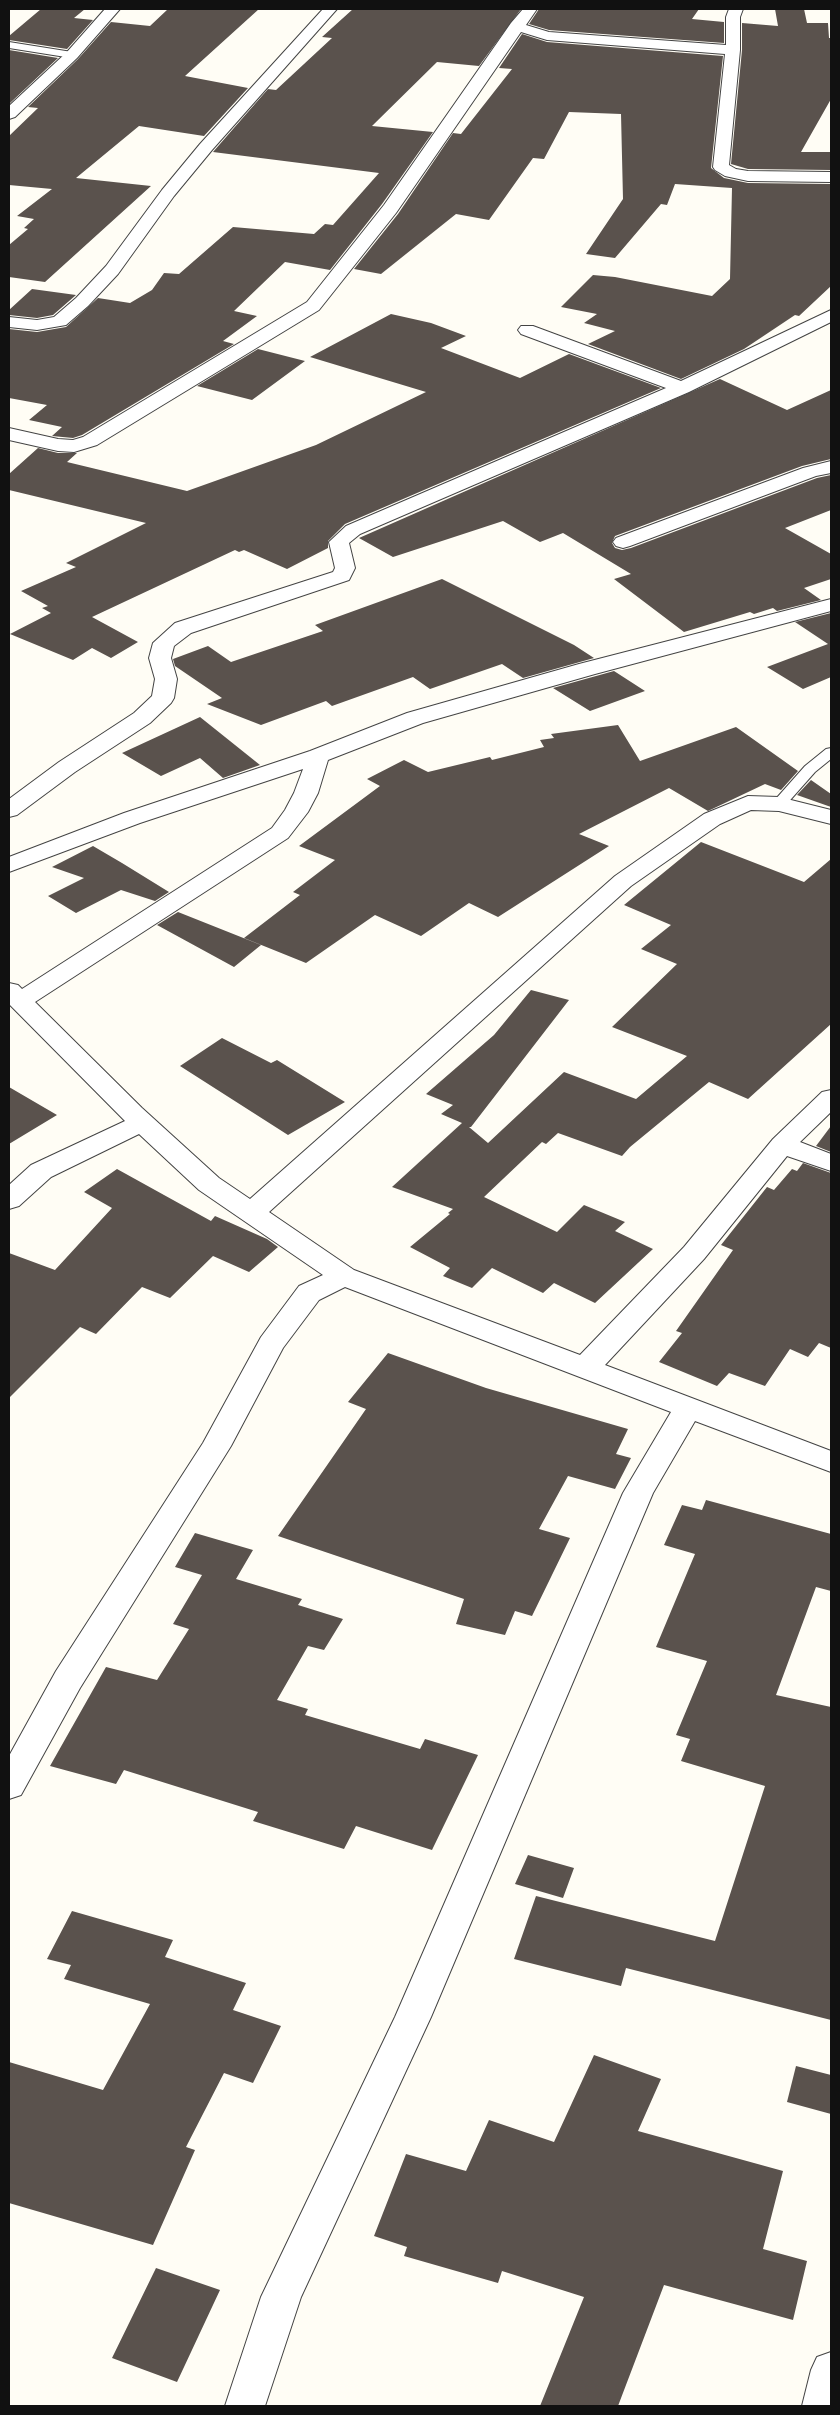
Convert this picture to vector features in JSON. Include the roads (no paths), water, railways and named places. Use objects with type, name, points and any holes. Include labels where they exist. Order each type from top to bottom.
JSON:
[{"type":"street","points":[[9,114],[72,55],[113,9]]},
{"type":"street","points":[[9,322],[37,326],[60,321],[82,302],[112,270],[168,193],[206,147],[330,9]]},
{"type":"street","points":[[9,434],[58,445],[74,446],[90,441],[313,306],[390,209],[516,26],[530,9]]},
{"type":"street","points":[[736,9],[721,167],[731,173],[748,176],[831,178]]},
{"type":"street","points":[[516,26],[547,36],[733,50]]},
{"type":"street","points":[[9,810],[67,767],[142,718],[163,698],[166,679],[160,658],[164,643],[184,628],[342,576],[345,568],[339,542],[353,530],[682,388],[831,315]]},
{"type":"street","points":[[527,330],[682,388]]},
{"type":"street","points":[[623,542],[810,472],[831,467]]},
{"type":"street","points":[[810,472],[831,486]]},
{"type":"street","points":[[9,865],[132,818],[318,756],[415,718],[587,669],[831,605]]},
{"type":"street","points":[[318,756],[299,805],[280,833],[14,995],[142,1123],[209,1184],[344,1276],[831,1462]]},
{"type":"street","points":[[251,1214],[623,882],[712,819],[748,803],[779,804],[831,817]]},
{"type":"street","points":[[586,1367],[694,1253],[782,1145],[831,1098]]},
{"type":"street","points":[[9,1200],[41,1171],[142,1123]]},
{"type":"street","points":[[782,1145],[831,1163]]},
{"type":"street","points":[[9,1786],[68,1680],[216,1446],[270,1344],[309,1293],[344,1276]]},
{"type":"street","points":[[245,2406],[281,2297],[413,2017],[638,1493],[689,1407]]},
{"type":"street","points":[[822,2406],[831,2370]]},
{"type":"lane","points":[[9,46],[72,55]]},
{"type":"lane","points":[[779,804],[810,769],[831,752]]}]
